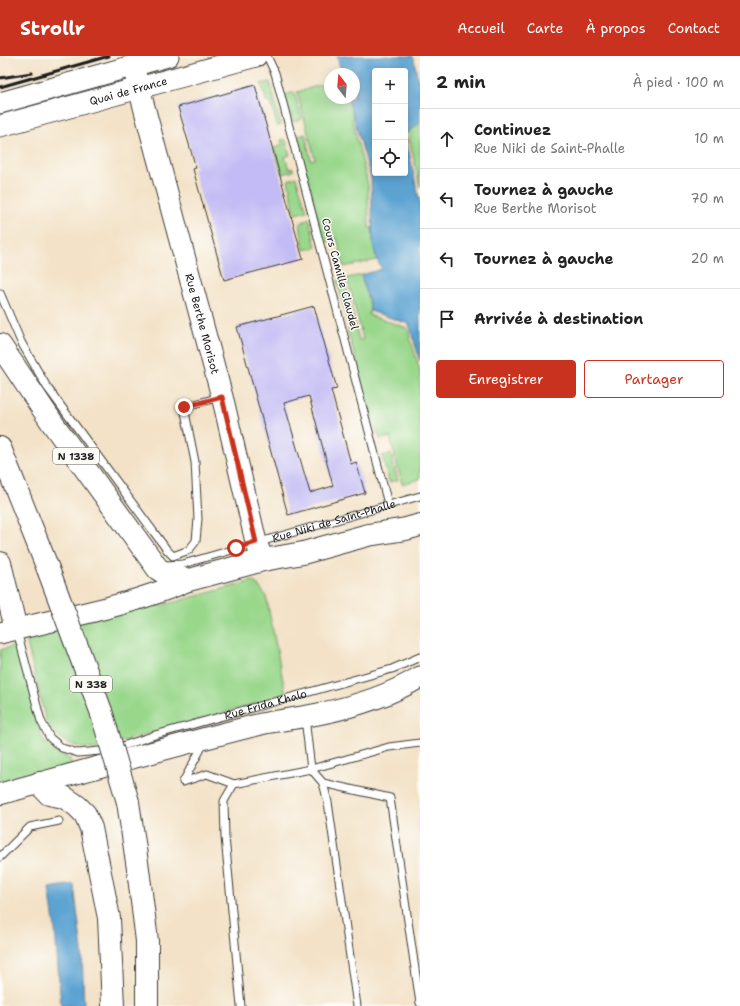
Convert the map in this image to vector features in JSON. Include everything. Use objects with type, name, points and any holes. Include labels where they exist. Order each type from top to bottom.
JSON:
[{"type":"highway","name":"N 1338","points":[[0,345],[53,424],[154,564],[166,574],[189,580],[260,551],[303,553],[368,535],[406,529],[420,525]]},
{"type":"highway","name":"N 338","points":[[0,448],[48,569],[101,710],[128,802],[147,941],[147,1006]]},
{"type":"highway","points":[[0,563],[8,631]]},
{"type":"highway","points":[[39,783],[49,794],[64,797],[77,806],[85,814],[91,828],[109,918],[113,1006]]},
{"type":"main road","name":"Quai de France","points":[[0,104],[132,61],[168,56]]},
{"type":"main road","name":"Quai de France","points":[[0,126],[256,56]]},
{"type":"main road","name":"Rue Berthe Morisot","points":[[132,61],[222,397],[260,551]]},
{"type":"main road","points":[[8,631],[32,627],[163,591],[189,580]]},
{"type":"main road","name":"Rue Frida Khalo","points":[[0,794],[207,738],[379,697],[403,688],[420,677]]},
{"type":"lane","name":"Cours Camille Claudel","points":[[268,56],[277,80],[387,500]]},
{"type":"lane","points":[[0,293],[21,342],[47,387],[167,550],[173,556],[189,550],[196,541],[198,519],[195,462],[184,407],[222,397]]},
{"type":"lane","name":"Rue Niki de Saint-Phalle","points":[[154,564],[182,564],[260,551],[420,496]]},
{"type":"lane","name":"Rue Frida Khalo","points":[[8,631],[41,721],[50,738],[62,748],[78,754],[111,750],[154,735],[392,669],[420,657]]},
{"type":"lane","points":[[304,716],[311,769],[322,783],[328,802],[357,1006]]},
{"type":"lane","points":[[207,738],[183,782],[207,774],[234,784],[311,769],[389,747],[420,743]]},
{"type":"lane","points":[[322,783],[390,798],[420,1003]]},
{"type":"lane","points":[[234,784],[224,801],[225,837],[241,1006]]},
{"type":"lane","points":[[0,858],[30,827],[59,821]]},
{"type":"green space","points":[[270,82],[281,125],[277,126],[271,102],[267,103],[261,84]]},
{"type":"green space","points":[[324,84],[324,104],[350,104],[368,185],[369,228],[372,228],[373,244],[377,260],[344,267],[337,238],[324,243],[296,137],[305,134],[311,160],[315,159],[297,92]]},
{"type":"green space","points":[[294,92],[302,119],[293,122],[285,95]]},
{"type":"green space","points":[[420,123],[420,187],[408,133],[408,131]]},
{"type":"green space","points":[[285,139],[290,155],[285,157],[289,169],[293,168],[294,171],[282,174],[274,148],[282,145],[281,140]]},
{"type":"green space","points":[[296,177],[307,211],[295,214],[288,180]]},
{"type":"green space","points":[[309,218],[316,247],[304,250],[300,224]]},
{"type":"green space","points":[[361,275],[370,306],[369,315],[407,328],[420,370],[420,479],[402,484],[390,437],[380,439],[369,408],[348,332],[349,328],[337,281],[344,279],[359,340],[363,339],[347,278]]},
{"type":"green space","points":[[391,454],[398,480],[389,482],[382,456]]},
{"type":"green space","points":[[252,581],[258,585],[266,596],[286,695],[96,749],[88,749],[73,745],[61,738],[50,728],[46,721],[25,635],[157,599],[160,606]]},
{"type":"green space","points":[[18,645],[42,738],[54,750],[70,759],[72,767],[0,787],[0,650]]},
{"type":"water","points":[[337,56],[413,56],[420,90],[420,123],[408,132],[408,68],[372,68],[372,176],[408,176],[408,148],[420,203],[420,361],[409,324],[370,311],[370,306],[361,275],[382,269],[377,260],[373,244],[371,178],[350,104],[360,104],[360,68],[340,68]]},
{"type":"water","points":[[74,884],[82,951],[84,1006],[61,1006],[55,929],[49,888]]},
{"type":"building","points":[[255,85],[303,259],[224,280],[193,169],[196,168],[178,107]]},
{"type":"building","points":[[314,306],[337,389],[331,390],[351,464],[356,462],[365,493],[288,515],[237,327]],"holes":[[[309,396],[333,486],[310,493],[284,403]]]},
{"type":"railway","points":[[0,87],[109,56]]},
{"type":"railway","points":[[0,78],[32,73]]},
{"type":"route","points":[[184,407],[222,397],[256,542],[236,548]]}]
